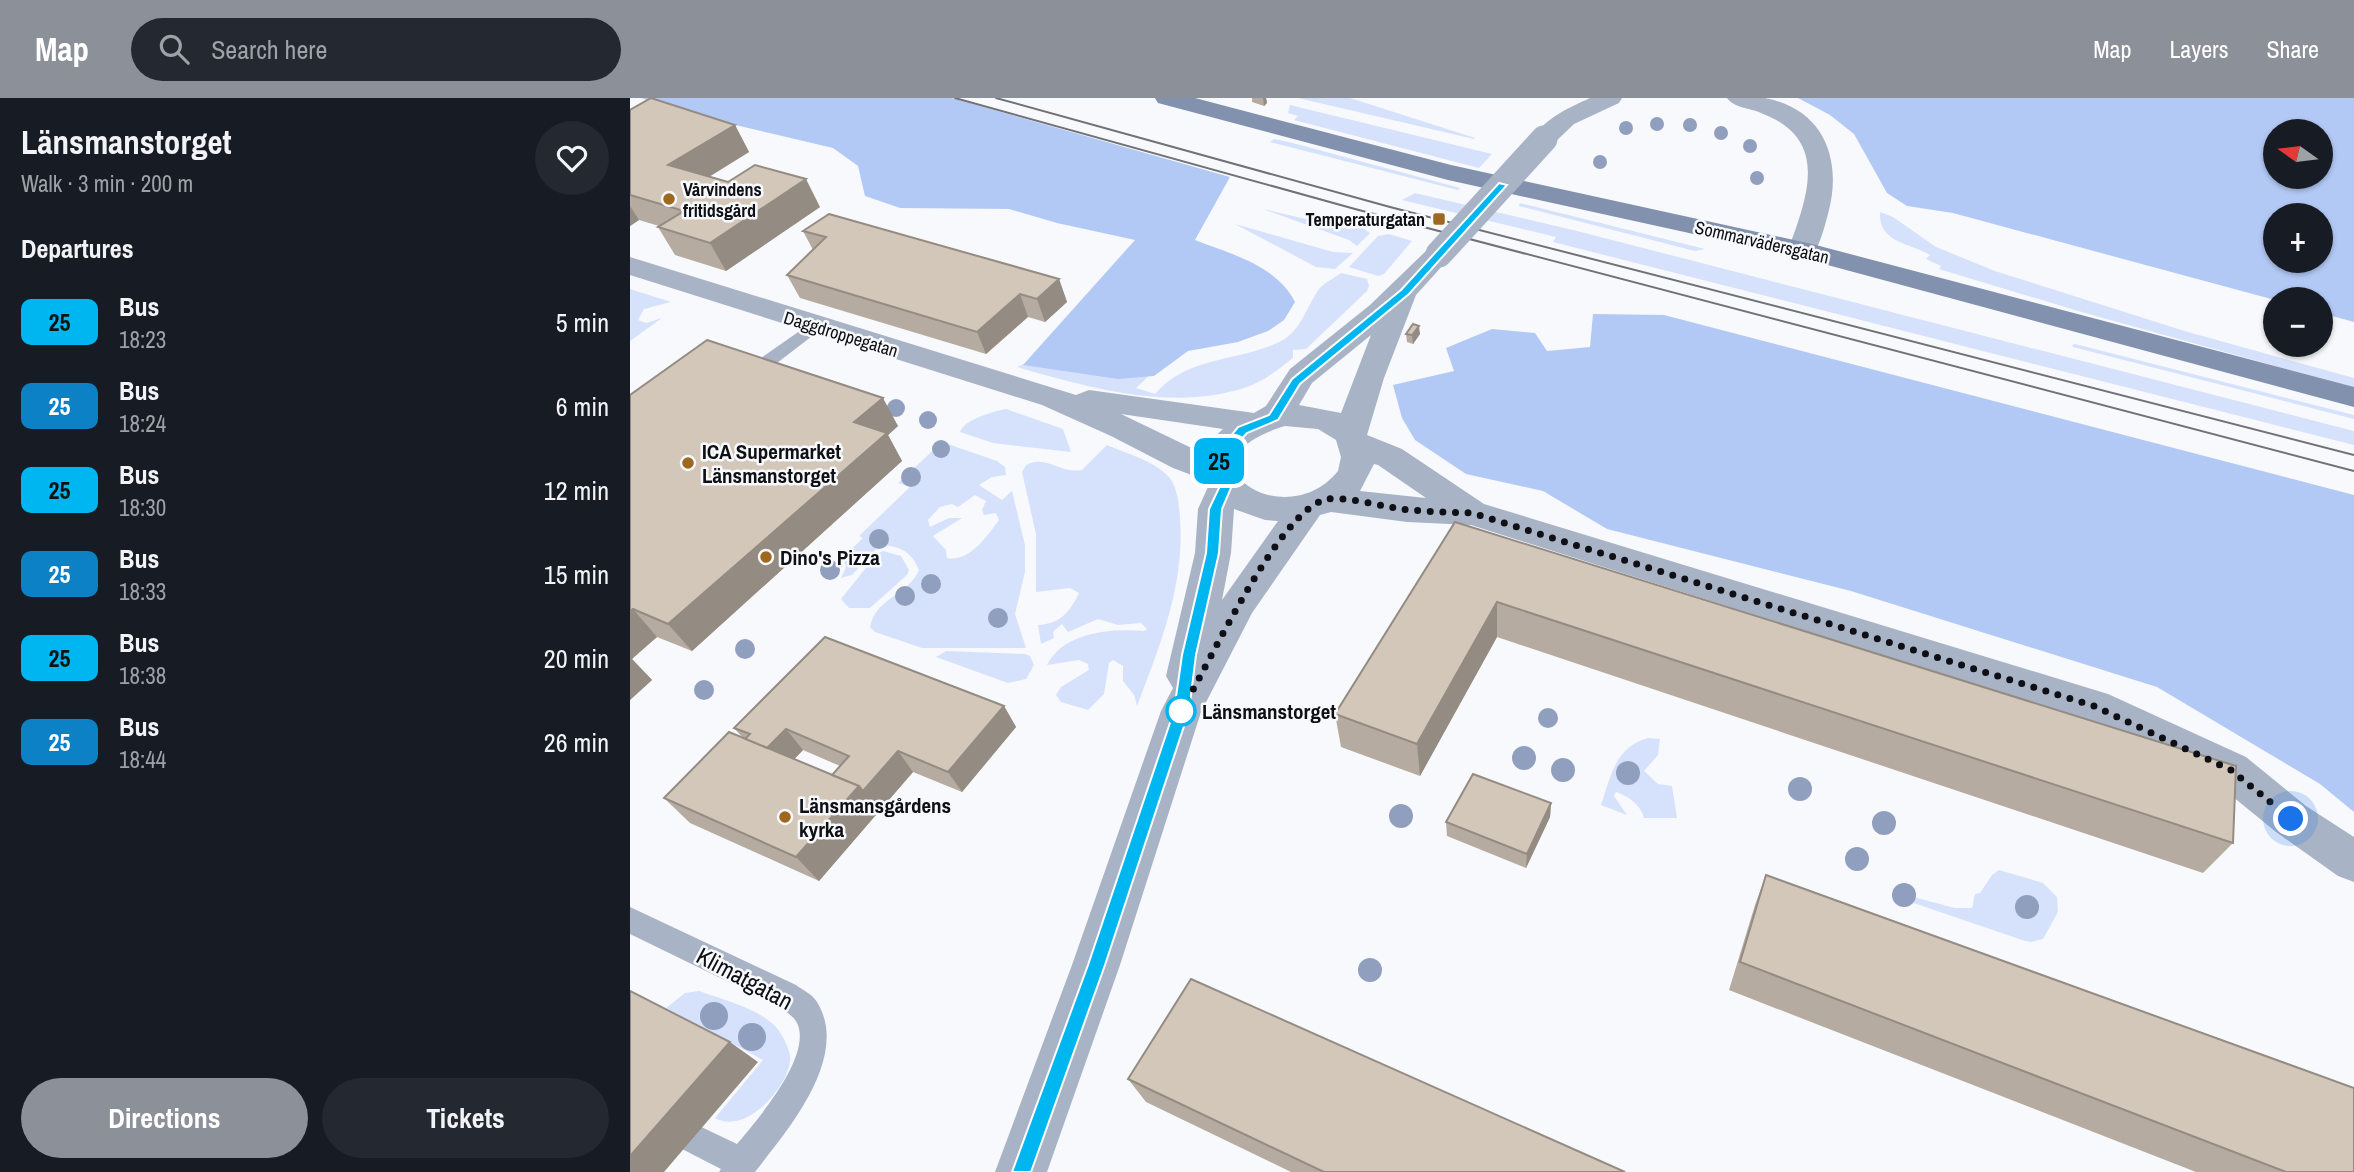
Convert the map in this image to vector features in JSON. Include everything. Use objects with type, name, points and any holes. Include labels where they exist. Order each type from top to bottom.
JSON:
[{"type":"street","name":"Sommarvädersgatan","points":[[1167,98],[1437,170],[1801,250],[2354,397]]},
{"type":"street","points":[[1181,711],[1189,655],[1213,553],[1216,509],[1227,445],[1263,421],[1296,382],[1405,292],[1544,139],[1565,120],[1609,98]]},
{"type":"street","points":[[1739,98],[1780,113],[1804,130],[1818,146],[1823,163],[1821,183],[1801,250]]},
{"type":"street","name":"Daggdroppegatan","points":[[630,266],[814,326],[1053,398],[1222,480]]},
{"type":"street","points":[[1021,1172],[1096,965],[1181,711],[1237,604],[1318,503],[1340,491],[1356,472],[1358,462],[1353,439],[1368,378],[1405,292]]},
{"type":"street","name":"Daggdroppegatan","points":[[1053,398],[1263,421]]},
{"type":"street","points":[[1263,421],[1318,417],[1336,424],[1353,439],[1390,457],[1472,513]]},
{"type":"street","points":[[1222,480],[1239,500],[1259,508],[1282,510],[1318,503],[1472,513],[2094,706],[2231,770],[2291,819],[2354,862]]},
{"type":"lane","points":[[748,376],[814,326]]},
{"type":"lane","name":"Klimatgatan","points":[[630,920],[786,995],[807,1012],[813,1028],[812,1053],[806,1074],[739,1168]]},
{"type":"lane","points":[[693,1138],[739,1168]]},
{"type":"shaded area","points":[[641,98],[952,98],[1230,177],[1195,240],[1265,270],[1287,289],[1295,302],[1284,320],[1268,331],[1238,342],[1188,351],[1154,376],[1118,379],[1023,365],[1135,240],[1057,223],[1009,209],[900,208],[865,196],[858,166],[833,148],[685,113]]},
{"type":"shaded area","points":[[1298,98],[1350,98],[1475,138],[1474,139]]},
{"type":"shaded area","points":[[1798,98],[2354,98],[2354,322],[2333,316],[2333,287],[2263,287],[2263,297],[1953,213],[1907,206],[1887,193],[1854,134],[1830,115]]},
{"type":"shaded area","points":[[1290,105],[1492,154],[1479,168],[1294,120],[1298,116],[1288,113]]},
{"type":"shaded area","points":[[1274,139],[1460,188],[1458,190],[1270,142]]},
{"type":"shaded area","points":[[1415,193],[1577,231],[2354,431],[2354,445],[1553,242],[1556,237],[1402,200]]},
{"type":"shaded area","points":[[1520,203],[1705,249],[1695,251],[1519,206]]},
{"type":"shaded area","points":[[1263,209],[1349,229],[1361,227],[1370,233],[1357,246],[1349,240]]},
{"type":"shaded area","points":[[1880,212],[1893,217],[1936,247],[1995,271],[2263,353],[2263,357],[2278,357],[2354,378],[2354,388],[1939,269],[1941,266],[1926,259],[1930,255],[1890,236],[1881,222]]},
{"type":"shaded area","points":[[1235,224],[1333,252],[1353,253],[1335,269],[1316,267]]},
{"type":"shaded area","points":[[1389,234],[1412,241],[1384,274],[1378,276],[1349,267],[1378,236]]},
{"type":"shaded area","points":[[1341,273],[1367,279],[1367,291],[1306,349],[1293,350],[1293,358],[1247,387],[1219,394],[1161,397],[1102,389],[1017,367],[1028,362],[1153,372],[1136,388],[1155,394],[1168,382],[1197,366],[1261,349],[1285,339],[1297,327],[1319,289]]},
{"type":"shaded area","points":[[630,289],[671,302],[644,309],[638,320],[646,323],[662,318],[630,341]]},
{"type":"shaded area","points":[[1593,314],[1664,315],[2354,495],[2354,812],[2320,784],[2157,687],[1851,591],[1607,529],[1543,491],[1466,474],[1415,440],[1402,418],[1393,385],[1454,371],[1446,348],[1492,329],[1535,333],[1547,351],[1590,347]]},
{"type":"shaded area","points":[[2075,344],[2354,415],[2354,419],[2073,347]]},
{"type":"shaded area","points":[[1006,409],[1063,429],[1071,452],[993,443],[960,432],[973,420]]},
{"type":"shaded area","points":[[942,442],[997,461],[1005,467],[1006,475],[992,477],[979,485],[1002,500],[1012,491],[1025,545],[1025,572],[1015,614],[1026,648],[922,648],[875,632],[870,627],[879,609],[908,586],[919,570],[904,551],[880,545],[852,575],[841,578],[846,567],[843,557],[863,538],[859,536],[910,487],[898,483]],"holes":[[[975,495],[986,501],[982,510],[984,515],[996,513],[999,520],[984,540],[970,552],[963,556],[947,558],[946,550],[933,536],[962,518],[949,518],[930,527],[928,520],[940,507],[952,504],[958,507]]]},
{"type":"shaded area","points":[[1107,445],[1148,462],[1169,477],[1178,497],[1181,543],[1169,614],[1137,706],[1134,695],[1123,681],[1123,666],[1113,660],[1109,663],[1104,694],[1088,710],[1061,702],[1056,695],[1061,687],[1089,670],[1088,664],[1079,660],[1047,665],[1054,654],[1064,645],[1090,634],[1147,629],[1141,623],[1118,625],[1098,619],[1068,632],[1062,624],[1053,632],[1054,638],[1041,644],[1038,625],[1063,616],[1079,593],[1070,588],[1036,592],[1036,534],[1022,472],[1026,465],[1033,462],[1082,470]]},
{"type":"shaded area","points":[[883,551],[901,556],[909,570],[907,575],[870,608],[849,608],[841,599],[877,554]]},
{"type":"shaded area","points":[[946,651],[1025,654],[1030,656],[1034,665],[1026,679],[1008,683],[936,657]]},
{"type":"shaded area","points":[[1648,738],[1660,739],[1658,755],[1644,771],[1658,784],[1672,786],[1677,818],[1644,818],[1633,802],[1616,792],[1614,796],[1627,815],[1601,805],[1621,756],[1637,742]]},
{"type":"shaded area","points":[[1999,870],[2043,883],[2057,897],[2058,912],[2043,939],[2031,942],[2022,940],[1902,899],[1902,894],[1955,908],[1972,908],[1975,894],[1980,893],[1992,875]]},
{"type":"shaded area","points":[[699,991],[740,1005],[769,1020],[788,1048],[790,1062],[781,1085],[763,1107],[739,1120],[727,1122],[715,1118],[763,1060],[666,1008],[685,993]]},
{"type":"building","points":[[651,98],[735,125],[668,165],[728,182],[755,165],[806,179],[710,243],[658,227],[684,211],[630,195],[630,110]]},
{"type":"building","points":[[829,214],[1059,279],[1037,299],[1020,294],[977,332],[787,275],[826,237],[803,231]]},
{"type":"building","points":[[1413,324],[1419,326],[1412,335],[1406,334]]},
{"type":"building","points":[[707,340],[883,398],[854,422],[887,433],[668,624],[633,609],[630,611],[630,395]]},
{"type":"building","points":[[1455,522],[2236,766],[2233,843],[1497,602],[1417,744],[1335,714]]},
{"type":"building","points":[[825,637],[1004,706],[948,772],[898,751],[863,791],[859,786],[832,775],[849,756],[786,729],[767,748],[745,739],[750,734],[734,728]]},
{"type":"building","name":"Länsmansgårdens kyrka","points":[[729,732],[859,786],[796,857],[664,798]]},
{"type":"building","points":[[1473,774],[1551,803],[1527,854],[1446,822]]},
{"type":"building","points":[[1766,875],[2354,1088],[2354,1172],[2286,1172],[1740,962]]},
{"type":"building","points":[[1191,979],[1625,1172],[1324,1172],[1128,1079]]},
{"type":"building","points":[[630,991],[730,1042],[630,1156]]},
{"type":"tram line","points":[[955,98],[1355,209],[2354,471]]},
{"type":"tram line","points":[[996,98],[1390,207],[2354,455]]},
{"type":"bus line","name":"25","points":[[1021,1172],[1096,965],[1181,711],[1189,655],[1213,553],[1216,509],[1225,488],[1219,472],[1222,454],[1233,437],[1242,430],[1273,417],[1296,382],[1405,292],[1502,185]]},
{"type":"place","name":"Vårvindens fritidsgård","points":[[669,199]]},
{"type":"place","name":"Temperaturgatan","points":[[1439,219]]},
{"type":"place","name":"ICA Supermarket Länsmanstorget","points":[[688,463]]},
{"type":"place","name":"Dino's Pizza","points":[[766,557]]},
{"type":"place","name":"Länsmanstorget","points":[[1181,711]]},
{"type":"place","name":"Länsmansgårdens kyrka","points":[[785,817]]},
{"type":"route","points":[[1181,711],[1237,604],[1307,507],[1328,499],[1407,510],[1472,513],[2094,706],[2151,730],[2231,770],[2291,819]]}]
